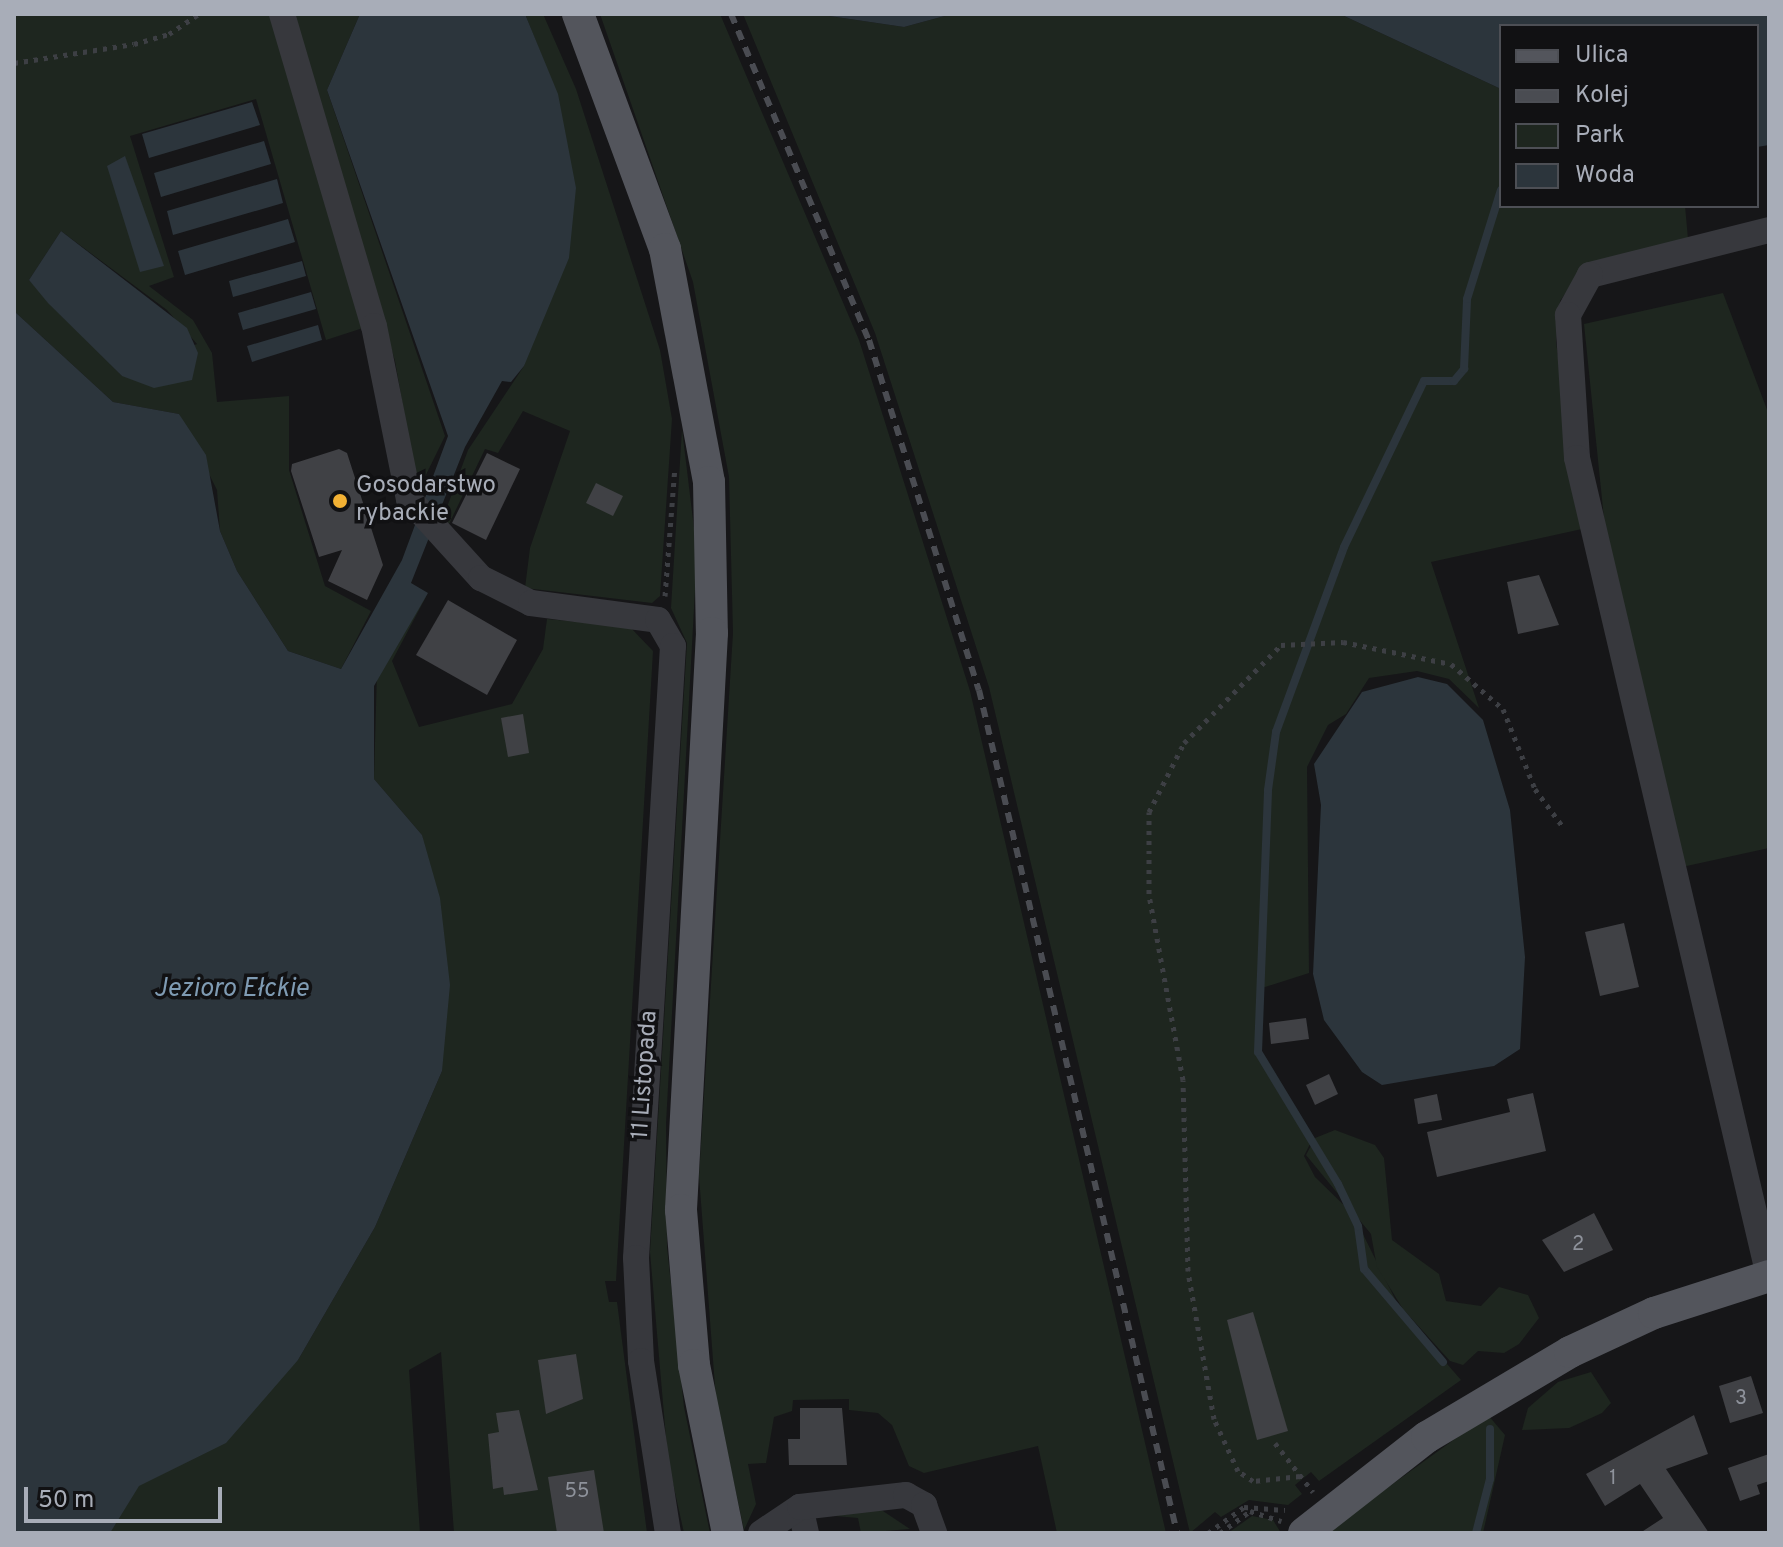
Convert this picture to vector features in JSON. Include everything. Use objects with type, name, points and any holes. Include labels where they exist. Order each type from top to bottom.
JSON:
[{"type":"main road","points":[[578,14],[665,249],[709,482],[712,633],[681,1210],[694,1365],[728,1533]]},
{"type":"main road","points":[[1295,1530],[1329,1511],[1472,1407],[1570,1352],[1654,1313],[1769,1276]]},
{"type":"street","points":[[282,14],[374,326],[409,499],[481,578],[531,603],[658,620]]},
{"type":"street","points":[[1769,230],[1590,275],[1568,315],[1577,458],[1672,884],[1769,1276]]},
{"type":"street","name":"11 Listopada","points":[[658,620],[673,646],[636,1258],[643,1376],[668,1533]]},
{"type":"street","points":[[761,1533],[800,1507],[906,1495],[924,1505],[934,1533]]},
{"type":"street","points":[[800,1507],[806,1533]]},
{"type":"path","points":[[14,63],[134,44],[169,34],[199,14]]},
{"type":"path","points":[[658,620],[676,456]]},
{"type":"path","points":[[1300,1476],[1253,1481],[1238,1471],[1214,1419],[1188,1271],[1183,1080],[1149,894],[1149,812],[1184,743],[1281,645],[1343,642],[1451,664],[1503,709],[1535,789],[1563,827]]},
{"type":"path","points":[[1275,1443],[1329,1511]]},
{"type":"path","points":[[1208,1533],[1244,1507],[1279,1510]]},
{"type":"path","points":[[1220,1533],[1250,1511],[1295,1530]]},
{"type":"green space","points":[[14,14],[283,14],[363,328],[326,340],[256,99],[130,136],[174,277],[149,286],[193,320],[212,353],[217,402],[289,396],[289,470],[325,586],[371,611],[341,669],[288,651],[237,571],[220,531],[217,490],[179,414],[113,402],[14,311]],"holes":[[[61,231],[167,310],[197,344],[122,376],[29,280]]]},
{"type":"green space","points":[[291,14],[360,14],[327,90],[445,436],[418,491],[395,361]]},
{"type":"green space","points":[[525,14],[543,14],[576,89],[660,350],[672,419],[660,596],[652,603],[525,588],[530,548],[570,431],[523,411],[498,453],[485,449],[449,524],[443,518],[468,450],[524,366],[557,94]]},
{"type":"green space","points":[[600,14],[720,14],[859,340],[970,691],[1166,1533],[1057,1533],[1038,1446],[924,1473],[909,1466],[892,1425],[878,1413],[849,1410],[849,1399],[793,1400],[792,1411],[774,1417],[766,1463],[748,1464],[756,1504],[744,1530],[716,1399],[699,1176],[733,633],[729,477],[693,282]]},
{"type":"green space","points":[[743,14],[816,14],[904,27],[952,14],[1340,14],[1499,88],[1499,208],[1685,208],[1688,239],[1586,264],[1560,301],[1556,342],[1582,529],[1431,562],[1479,708],[1449,679],[1417,671],[1369,678],[1346,714],[1328,725],[1307,767],[1309,973],[1262,988],[1261,1054],[1313,1138],[1304,1156],[1315,1177],[1353,1214],[1401,1311],[1461,1380],[1319,1481],[1311,1472],[1295,1485],[1302,1494],[1288,1505],[1249,1500],[1221,1517],[1215,1512],[1190,1533],[989,687],[875,333]]},
{"type":"green space","points":[[1723,293],[1769,415],[1769,848],[1682,867],[1605,528],[1584,324]]},
{"type":"green space","points":[[682,429],[697,553],[666,1124],[667,1247],[684,1407],[710,1533],[684,1533],[668,1461],[650,1252],[687,643],[671,608]]},
{"type":"green space","points":[[428,593],[392,661],[419,727],[512,704],[543,649],[547,619],[630,627],[653,651],[616,1281],[605,1281],[609,1302],[617,1302],[647,1533],[454,1533],[441,1352],[409,1370],[420,1533],[83,1533],[95,1505],[298,1360],[375,1227],[442,1071],[422,835],[374,779],[377,671]]},
{"type":"green space","points":[[1335,1130],[1375,1145],[1384,1158],[1392,1240],[1439,1274],[1446,1301],[1481,1306],[1499,1287],[1528,1295],[1539,1318],[1519,1344],[1504,1353],[1478,1351],[1463,1365],[1450,1361],[1403,1309],[1377,1267],[1371,1234],[1306,1155],[1315,1138]]},
{"type":"green space","points":[[1591,1372],[1611,1403],[1602,1413],[1569,1428],[1522,1430],[1528,1408],[1558,1382]]},
{"type":"green space","points":[[1488,1415],[1505,1435],[1483,1533],[1325,1533]]},
{"type":"green space","points":[[880,1509],[910,1529],[861,1533],[858,1518],[835,1516]]},
{"type":"green space","points":[[1252,1516],[1273,1520],[1281,1533],[1228,1533]]},
{"type":"water","name":"Jezioro Ełckie","points":[[360,14],[525,14],[558,94],[576,188],[569,258],[524,366],[511,382],[502,381],[465,447],[411,583],[428,593],[374,686],[374,779],[422,835],[440,898],[450,985],[442,1071],[375,1227],[298,1360],[226,1443],[139,1486],[110,1533],[14,1533],[14,311],[113,402],[179,414],[206,455],[220,531],[237,571],[288,651],[341,669],[402,560],[448,436],[327,90]]},
{"type":"water","points":[[816,14],[952,14],[904,27]]},
{"type":"water","points":[[1340,14],[1769,14],[1769,145],[1759,147],[1759,24],[1499,24],[1499,88]]},
{"type":"water","points":[[252,102],[260,125],[149,158],[142,134]]},
{"type":"water","points":[[264,141],[271,164],[161,197],[154,173]]},
{"type":"water","points":[[125,156],[164,266],[140,272],[107,166]]},
{"type":"water","points":[[277,179],[283,203],[173,235],[167,211]]},
{"type":"water","points":[[288,219],[295,242],[185,275],[178,251]]},
{"type":"water","points":[[61,231],[187,328],[198,353],[192,380],[154,388],[122,376],[48,303],[29,280]]},
{"type":"water","points":[[302,261],[306,276],[233,297],[229,281]]},
{"type":"water","points":[[311,292],[316,309],[243,330],[238,313]]},
{"type":"water","points":[[318,325],[322,340],[252,362],[247,346]]},
{"type":"water","points":[[1418,677],[1447,684],[1483,720],[1510,810],[1525,957],[1520,1049],[1494,1066],[1382,1085],[1362,1072],[1324,1020],[1313,974],[1321,805],[1314,764],[1362,692]]},
{"type":"building","points":[[339,449],[347,453],[383,565],[367,600],[328,581],[342,550],[319,557],[291,471],[292,464]]},
{"type":"building","points":[[487,453],[520,469],[486,540],[452,523]]},
{"type":"building","points":[[596,483],[623,496],[613,516],[586,503]]},
{"type":"building","points":[[1539,575],[1559,625],[1518,634],[1507,582]]},
{"type":"building","points":[[448,600],[517,640],[487,695],[416,655]]},
{"type":"building","points":[[523,714],[529,753],[508,757],[501,718]]},
{"type":"building","points":[[1624,923],[1639,987],[1600,996],[1585,932]]},
{"type":"building","points":[[1306,1018],[1309,1039],[1271,1044],[1269,1023]]},
{"type":"building","points":[[1329,1074],[1338,1094],[1315,1105],[1306,1085]]},
{"type":"building","points":[[1533,1093],[1546,1151],[1437,1177],[1427,1132],[1510,1112],[1507,1099]]},
{"type":"building","points":[[1437,1094],[1442,1120],[1418,1124],[1414,1099]]},
{"type":"building","points":[[1594,1213],[1613,1250],[1564,1272],[1542,1240]]},
{"type":"building","points":[[1253,1312],[1288,1431],[1257,1440],[1227,1320]]},
{"type":"building","points":[[576,1354],[583,1399],[546,1414],[538,1360]]},
{"type":"building","points":[[1751,1376],[1763,1413],[1730,1423],[1719,1386]]},
{"type":"building","points":[[800,1408],[842,1408],[847,1465],[789,1465],[788,1439],[800,1439]]},
{"type":"building","points":[[519,1410],[538,1490],[504,1495],[503,1487],[493,1489],[488,1434],[499,1432],[496,1413]]},
{"type":"building","points":[[1694,1415],[1708,1454],[1666,1469],[1709,1533],[1640,1533],[1663,1518],[1640,1484],[1605,1506],[1586,1474]]},
{"type":"building","points":[[1769,1454],[1769,1481],[1757,1485],[1760,1494],[1740,1501],[1728,1468]]},
{"type":"building","points":[[594,1470],[604,1533],[557,1533],[548,1477]]},
{"type":"waterway","points":[[1443,1362],[1364,1269],[1358,1226],[1338,1184],[1258,1052],[1268,790],[1276,732],[1344,547],[1424,381],[1454,381],[1464,369],[1467,299],[1499,196]]},
{"type":"waterway","points":[[1476,1533],[1490,1479],[1490,1429]]},
{"type":"railway","points":[[731,14],[869,340],[979,690],[1177,1533]]},
{"type":"place","name":"Gosodarstwo rybackie","points":[[340,501]]}]
